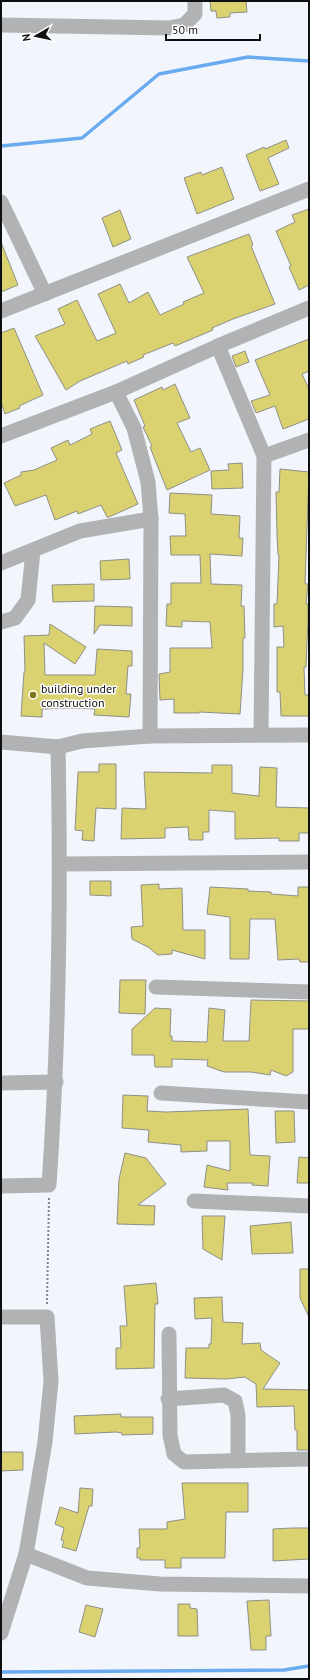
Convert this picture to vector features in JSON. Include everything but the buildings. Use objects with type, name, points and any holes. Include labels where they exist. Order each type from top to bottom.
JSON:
[{"type":"street","points":[[1,25],[169,28],[184,25],[195,14],[195,1]]},
{"type":"street","points":[[1,312],[309,189]]},
{"type":"street","points":[[1,202],[45,294]]},
{"type":"street","points":[[1,436],[116,392],[218,346],[309,308]]},
{"type":"street","points":[[218,346],[264,456],[261,734]]},
{"type":"street","points":[[116,392],[136,434],[148,482],[151,519],[150,736]]},
{"type":"street","points":[[264,456],[309,440]]},
{"type":"street","points":[[1,563],[80,531],[151,519]]},
{"type":"street","points":[[1,622],[15,618],[28,600],[34,550]]},
{"type":"street","points":[[1,742],[58,747],[82,741],[150,736],[309,734]]},
{"type":"street","points":[[1,1186],[49,1186],[56,1082],[61,864],[58,747]]},
{"type":"street","points":[[61,864],[309,862]]},
{"type":"street","points":[[156,987],[309,992]]},
{"type":"street","points":[[1,1083],[56,1082]]},
{"type":"street","points":[[161,1093],[309,1102]]},
{"type":"street","points":[[194,1201],[309,1206]]},
{"type":"street","points":[[1,1317],[46,1317],[51,1381],[46,1442],[26,1554],[1,1633]]},
{"type":"street","points":[[169,1334],[168,1399],[170,1435],[174,1454],[184,1462],[309,1459]]},
{"type":"street","points":[[168,1399],[224,1395],[235,1401],[238,1415],[238,1461]]},
{"type":"street","points":[[26,1554],[87,1578],[160,1584],[309,1586]]},
{"type":"path","points":[[46,1317],[49,1186]]},
{"type":"waterway","points":[[1,146],[82,138],[159,74],[248,57],[309,61]]},
{"type":"waterway","points":[[1,1672],[284,1670],[309,1666]]},
{"type":"place","name":"building under construction","points":[[33,695]]}]
